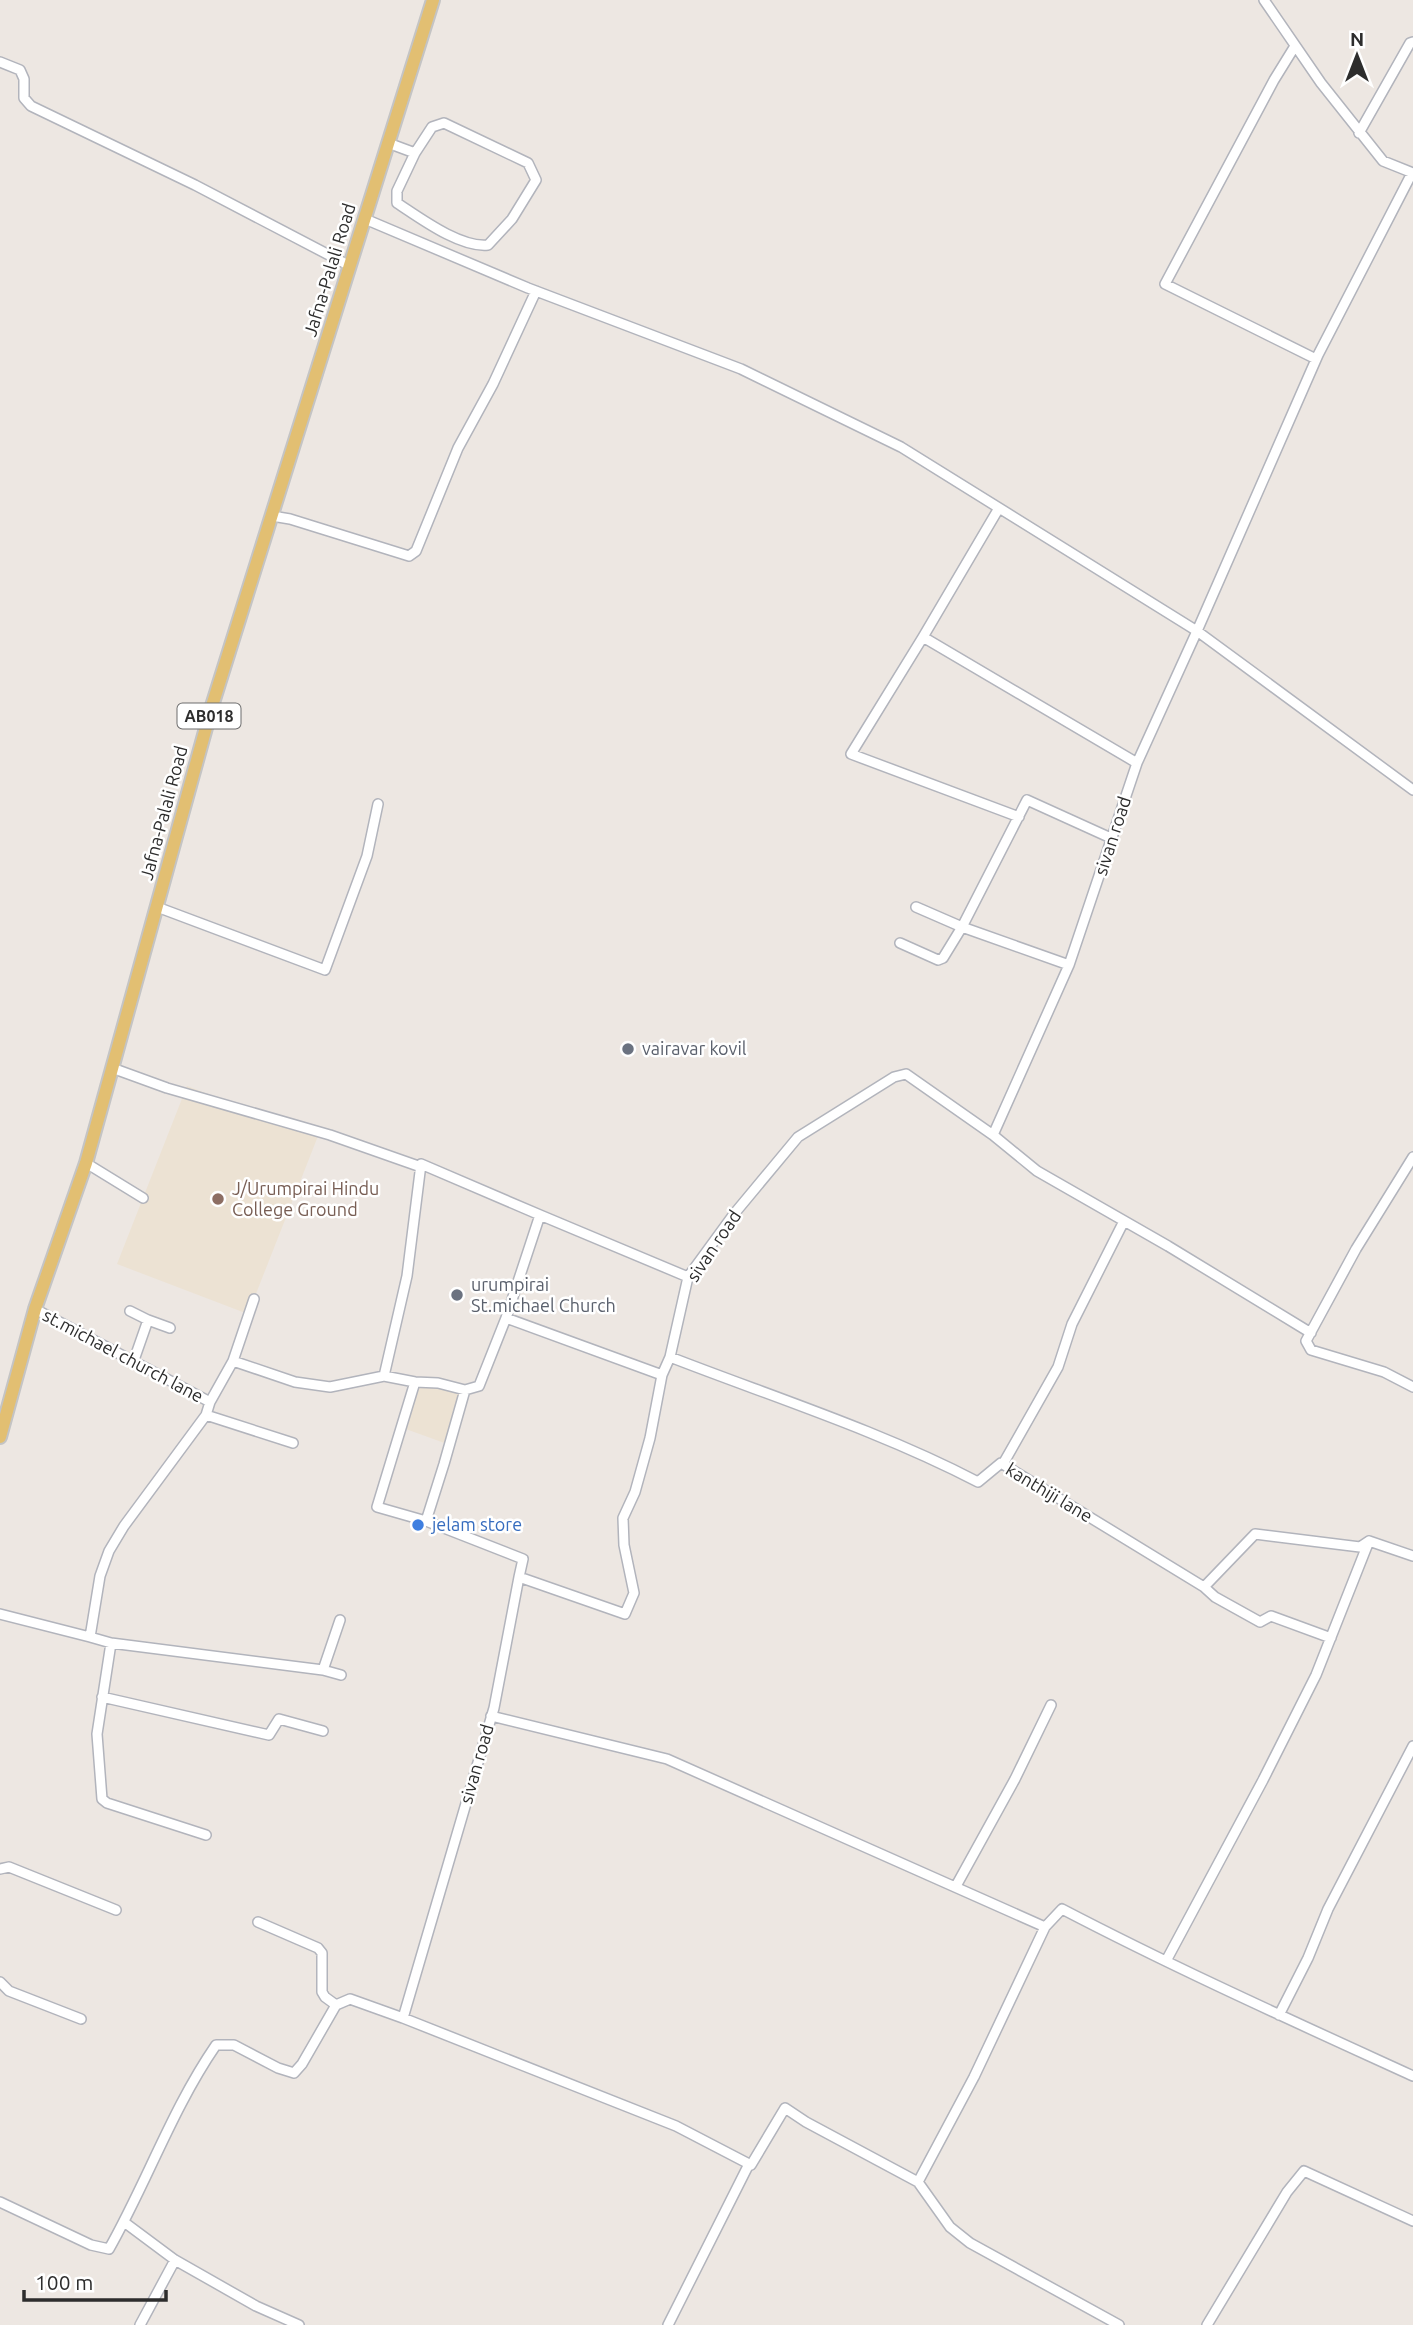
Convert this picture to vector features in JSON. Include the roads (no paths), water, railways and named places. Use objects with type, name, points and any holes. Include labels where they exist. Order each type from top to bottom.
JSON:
[{"type":"main road","name":"Jafna-Palali Road","points":[[0,1437],[35,1309],[86,1163],[212,706],[433,0]]},
{"type":"street","points":[[1264,0],[1359,133],[1383,161],[1412,173]]},
{"type":"street","points":[[1359,133],[1413,42]]},
{"type":"street","points":[[1295,46],[1274,80],[1165,284],[1316,359]]},
{"type":"street","points":[[0,62],[20,70],[24,79],[24,99],[31,106],[195,185],[350,266]]},
{"type":"street","points":[[444,123],[528,163],[536,180],[512,219],[488,245],[477,246],[429,224],[397,203],[397,191],[415,153],[432,127],[444,123]]},
{"type":"street","points":[[388,143],[415,153]]},
{"type":"street","name":"sivan road","points":[[403,2018],[491,1716],[519,1577],[625,1614],[634,1593],[624,1545],[623,1518],[635,1492],[650,1438],[662,1375],[670,1357],[688,1277],[734,1214],[798,1137],[894,1077],[906,1074],[993,1135],[1069,965],[1137,763],[1316,359],[1412,173]]},
{"type":"street","points":[[365,219],[536,292],[741,369],[901,447],[1197,631],[1413,790]]},
{"type":"street","points":[[272,516],[290,519],[409,556],[416,551],[458,448],[493,384],[536,292]]},
{"type":"street","points":[[999,508],[851,754],[1019,817]]},
{"type":"street","points":[[923,638],[1137,763]]},
{"type":"street","points":[[900,943],[938,960],[943,958],[962,927],[1027,800],[1113,839]]},
{"type":"street","points":[[157,907],[325,970],[367,856],[378,804]]},
{"type":"street","points":[[916,907],[962,927],[1069,965]]},
{"type":"street","points":[[113,1068],[167,1088],[330,1135],[421,1167]]},
{"type":"street","points":[[993,1135],[1037,1171],[1311,1333]]},
{"type":"street","points":[[1413,1157],[1356,1249],[1306,1340],[1311,1350],[1384,1372],[1413,1387]]},
{"type":"street","points":[[86,1163],[143,1198]]},
{"type":"street","points":[[384,1376],[407,1276],[421,1164],[688,1277]]},
{"type":"street","points":[[233,1361],[295,1382],[330,1387],[384,1376],[438,1383],[465,1390],[479,1386],[506,1318],[540,1215]]},
{"type":"street","points":[[1003,1464],[1058,1367],[1072,1324],[1124,1221]]},
{"type":"street","name":"st.michael church lane","points":[[90,1637],[100,1576],[109,1551],[124,1526],[206,1415],[233,1361],[254,1299]]},
{"type":"street","name":"st.michael church lane","points":[[35,1309],[211,1402]]},
{"type":"street","points":[[130,1311],[170,1328]]},
{"type":"street","points":[[506,1318],[662,1375]]},
{"type":"street","points":[[134,1360],[148,1320]]},
{"type":"street","name":"kanthiji lane","points":[[670,1357],[940,1462],[978,1482],[1001,1463],[1204,1587],[1215,1597],[1260,1622],[1270,1616],[1331,1638]]},
{"type":"street","points":[[415,1382],[377,1507],[426,1521],[523,1559],[519,1577]]},
{"type":"street","points":[[426,1521],[465,1390]]},
{"type":"street","points":[[206,1415],[293,1443]]},
{"type":"street","points":[[1204,1587],[1255,1534],[1360,1547],[1369,1541]]},
{"type":"street","points":[[1369,1541],[1413,1556]]},
{"type":"street","points":[[1166,1961],[1316,1675],[1369,1541]]},
{"type":"street","points":[[0,1614],[111,1643],[323,1670],[341,1675]]},
{"type":"street","points":[[323,1670],[340,1620]]},
{"type":"street","points":[[111,1643],[97,1734],[102,1799],[206,1835]]},
{"type":"street","points":[[102,1697],[269,1735],[279,1719],[323,1731]]},
{"type":"street","points":[[956,1886],[1015,1779],[1051,1705]]},
{"type":"street","points":[[491,1716],[667,1759],[1045,1927]]},
{"type":"street","points":[[1279,2015],[1308,1958],[1328,1909],[1413,1746]]},
{"type":"street","points":[[0,1869],[9,1867],[116,1910]]},
{"type":"street","points":[[918,2182],[974,2077],[1045,1927],[1062,1909],[1279,2015],[1413,2076]]},
{"type":"street","points":[[258,1922],[318,1948],[322,1953],[322,1992],[336,2005]]},
{"type":"street","points":[[0,1982],[9,1990],[81,2020]]},
{"type":"street","points":[[0,2202],[91,2245],[109,2249],[197,2072],[216,2045],[234,2045],[278,2068],[294,2073],[336,2005],[350,1999],[676,2126],[749,2164]]},
{"type":"street","points":[[667,2325],[749,2164],[751,2165],[785,2108],[918,2182],[950,2227],[970,2243],[1119,2325]]},
{"type":"street","points":[[1207,2325],[1287,2192],[1304,2171],[1413,2221]]},
{"type":"street","points":[[124,2222],[175,2260],[256,2306],[299,2325]]},
{"type":"street","points":[[140,2325],[175,2260]]},
{"type":"place","name":"vairavar kovil","points":[[628,1049]]},
{"type":"place","name":"J/Urumpirai Hindu College Ground","points":[[218,1199]]},
{"type":"place","name":"urumpirai St.michael Church","points":[[457,1295]]},
{"type":"place","name":"jelam store","points":[[418,1525]]}]
